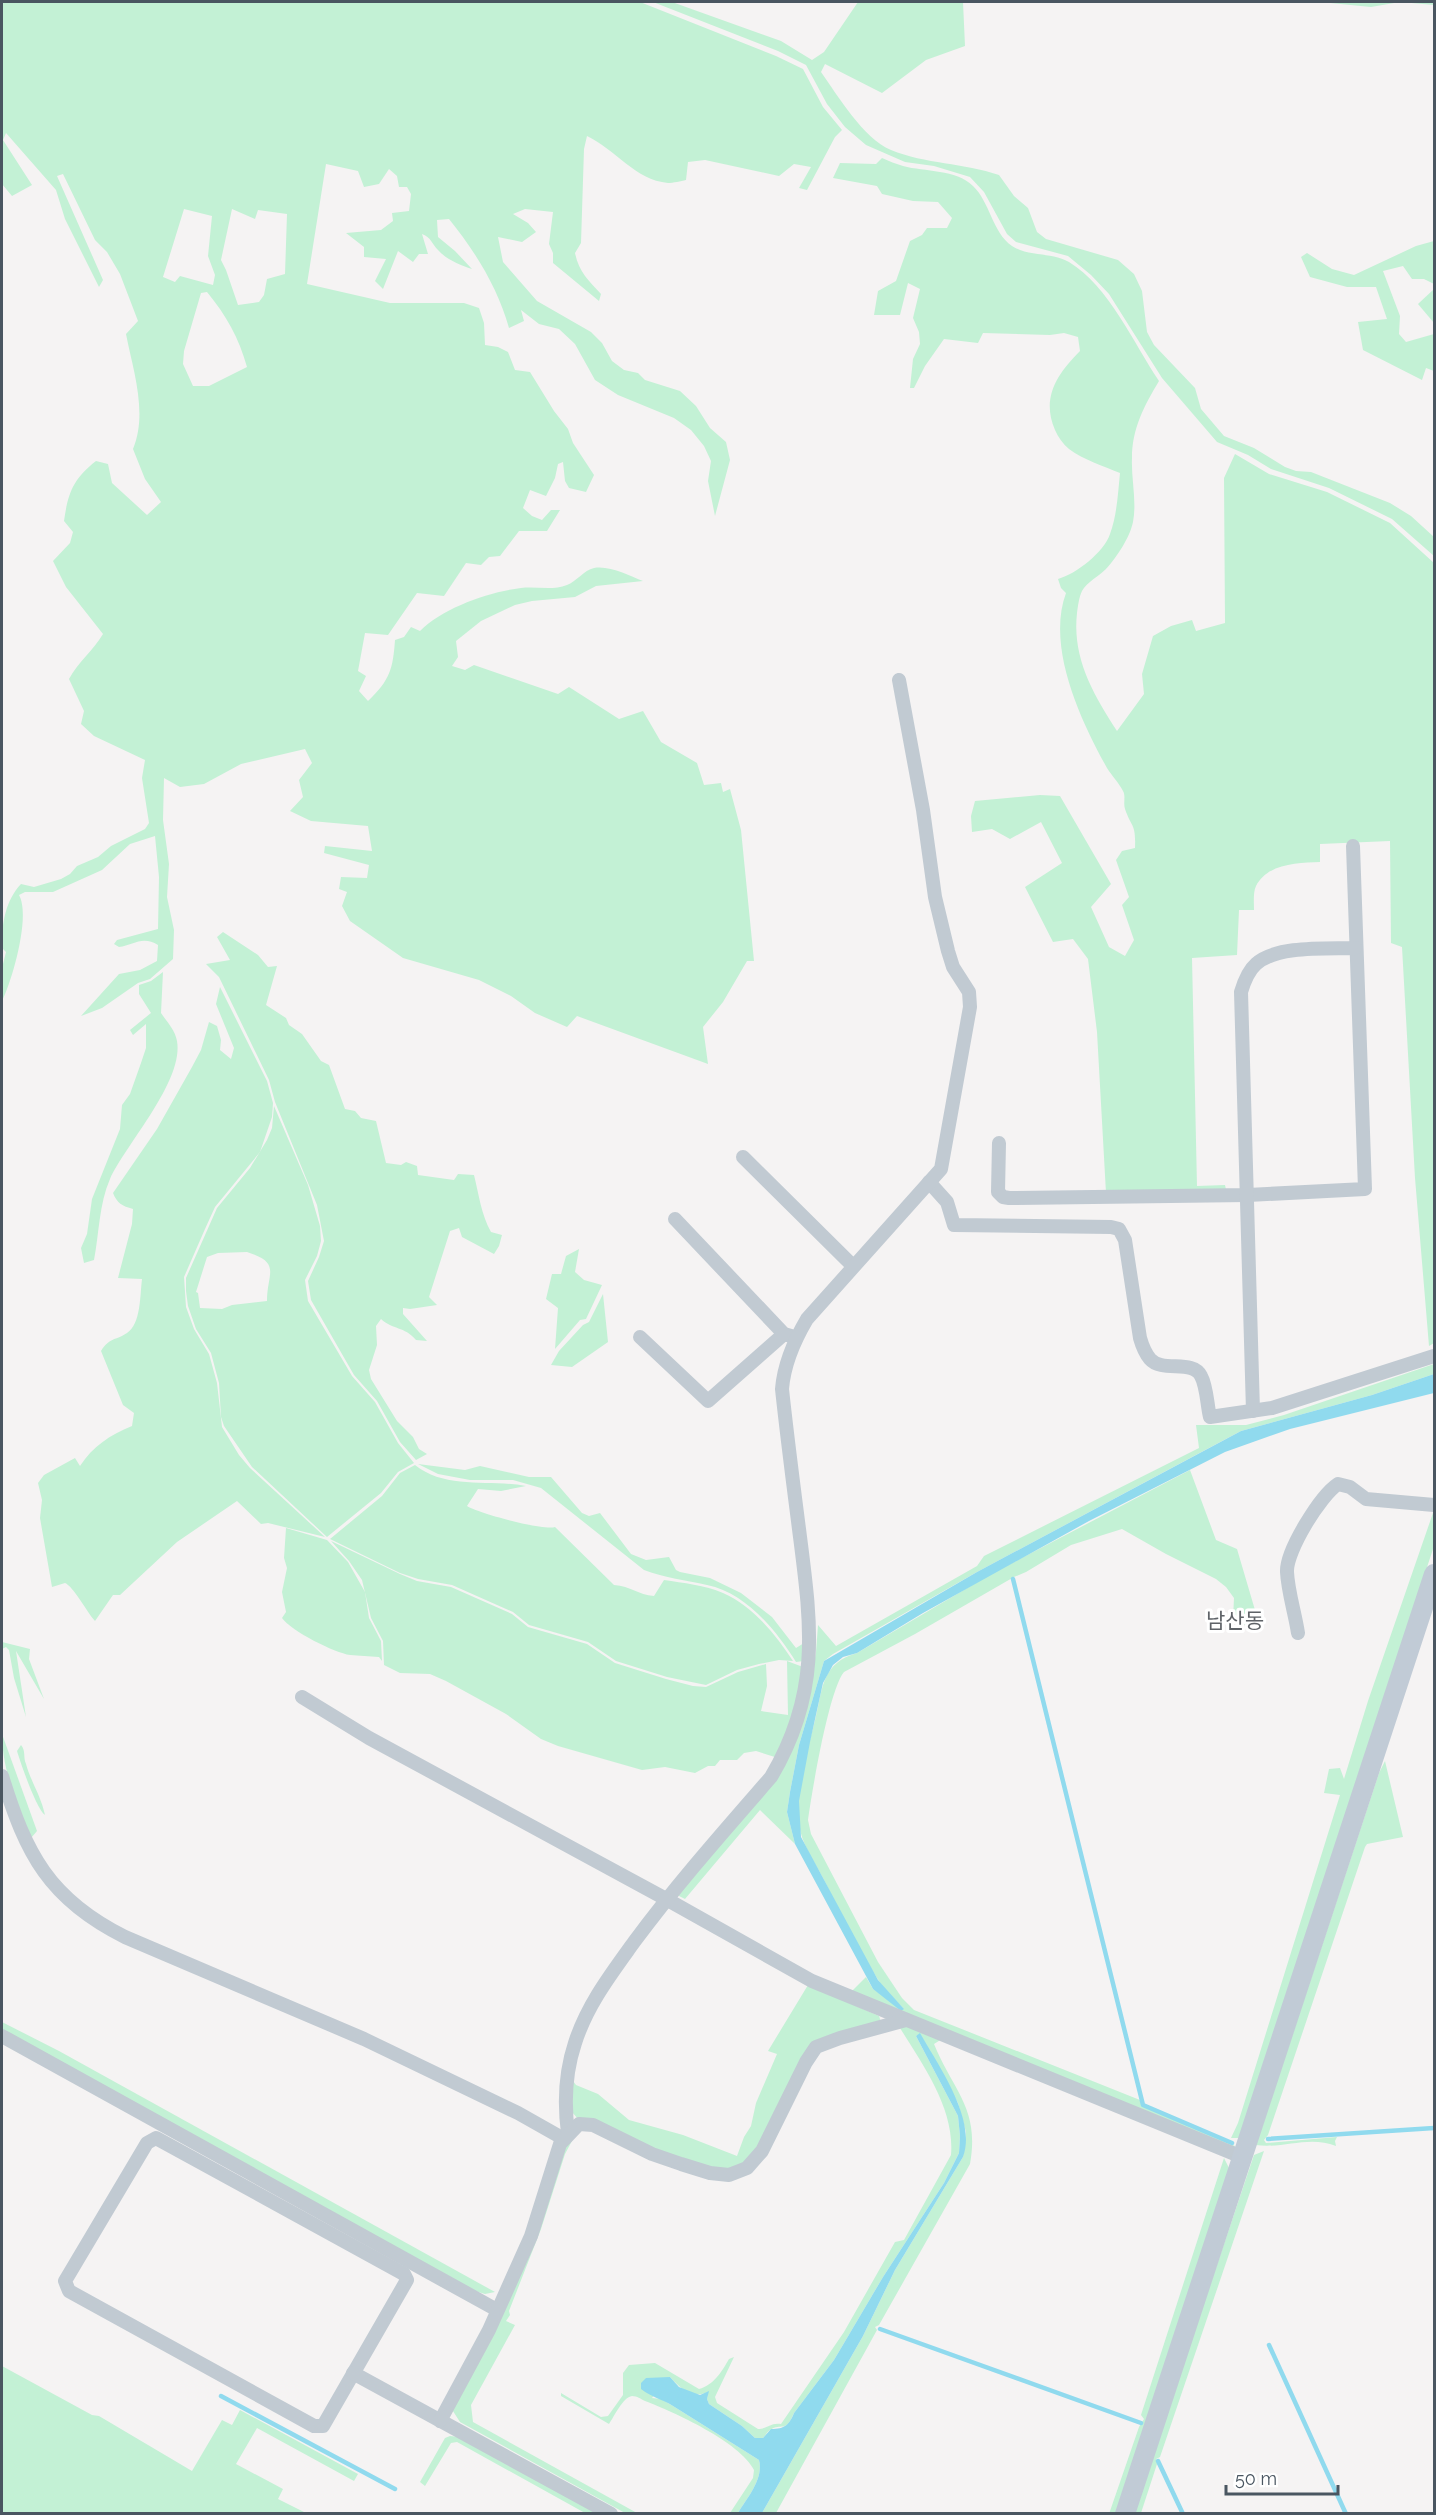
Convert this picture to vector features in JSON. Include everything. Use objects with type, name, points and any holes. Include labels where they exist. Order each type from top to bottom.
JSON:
[{"type":"main road","points":[[1125,2514],[1434,1574]]},
{"type":"street","points":[[640,1337],[708,1401],[790,1336],[941,1169],[970,1006],[969,992],[953,967],[935,897],[923,810],[899,680]]},
{"type":"street","points":[[999,1143],[998,1192],[1003,1197],[1009,1198],[1248,1195],[1365,1189],[1353,846]]},
{"type":"street","points":[[1253,1412],[1241,992],[1245,980],[1255,965],[1266,957],[1287,951],[1355,948]]},
{"type":"street","points":[[743,1157],[853,1266]]},
{"type":"street","points":[[929,1182],[947,1202],[954,1225],[1111,1227],[1119,1229],[1125,1240],[1140,1338],[1151,1361],[1165,1367],[1195,1369],[1201,1375],[1210,1417],[1272,1408],[1434,1356]]},
{"type":"street","points":[[675,1219],[790,1336]]},
{"type":"street","points":[[566,2136],[566,2083],[575,2043],[602,1987],[666,1899],[771,1777],[782,1759],[805,1695],[810,1616],[782,1389],[790,1336]]},
{"type":"street","points":[[1298,1633],[1287,1571],[1303,1530],[1329,1490],[1338,1484],[1350,1487],[1366,1499],[1434,1504]]},
{"type":"street","points":[[302,1697],[369,1738],[812,1981],[1242,2157]]},
{"type":"street","points":[[2,1776],[21,1835],[36,1861],[70,1901],[94,1920],[125,1937],[364,2039],[566,2136]]},
{"type":"street","points":[[440,2421],[489,2330],[531,2236],[560,2144],[579,2124],[593,2125],[652,2154],[710,2173],[729,2175],[747,2168],[762,2151],[806,2062],[816,2047],[906,2020]]},
{"type":"street","points":[[2,2036],[497,2310]]},
{"type":"street","points":[[156,2138],[404,2274],[407,2280],[353,2373],[322,2426],[314,2426],[69,2291],[65,2281],[147,2143],[156,2138]]},
{"type":"street","points":[[353,2373],[611,2514]]},
{"type":"green space","points":[[2,2],[640,2],[803,69],[823,107],[842,130],[835,137],[807,190],[799,188],[811,167],[794,164],[779,176],[705,160],[688,162],[686,180],[668,183],[656,181],[635,170],[587,136],[584,149],[581,243],[575,253],[582,271],[601,294],[599,301],[553,263],[553,253],[549,244],[553,212],[525,209],[513,214],[528,223],[536,232],[522,242],[498,237],[503,262],[537,301],[591,332],[602,343],[612,361],[624,370],[638,373],[645,380],[680,391],[696,406],[710,428],[726,442],[730,460],[715,516],[708,481],[711,461],[704,446],[691,430],[674,418],[618,395],[595,380],[575,344],[559,329],[539,324],[521,310],[524,321],[509,328],[499,299],[485,270],[449,219],[437,220],[438,237],[472,269],[445,257],[430,239],[422,234],[428,254],[419,254],[413,262],[398,251],[383,289],[375,281],[386,259],[364,257],[364,247],[346,233],[381,230],[393,221],[392,213],[409,211],[411,194],[407,187],[399,187],[397,176],[389,169],[379,184],[364,187],[358,171],[326,164],[307,284],[390,303],[464,303],[479,308],[484,323],[485,345],[498,347],[508,352],[515,370],[530,372],[568,429],[573,443],[594,475],[586,492],[569,488],[565,481],[563,462],[558,464],[555,478],[546,496],[530,490],[523,508],[532,516],[542,520],[551,510],[560,510],[547,531],[519,531],[500,556],[489,557],[481,565],[466,563],[444,596],[417,593],[388,635],[365,633],[358,671],[366,676],[359,691],[368,701],[386,680],[393,659],[395,640],[404,637],[411,627],[420,631],[441,615],[467,602],[508,590],[561,587],[587,571],[600,567],[613,569],[643,581],[596,586],[575,597],[515,605],[481,621],[456,641],[458,657],[452,666],[465,670],[474,665],[558,694],[569,687],[619,719],[643,711],[661,742],[697,763],[704,785],[721,783],[723,792],[730,789],[741,830],[754,961],[747,961],[723,1002],[703,1027],[708,1064],[577,1016],[567,1027],[535,1013],[511,996],[479,980],[403,958],[350,921],[342,906],[347,892],[339,889],[341,877],[367,878],[369,865],[324,853],[325,846],[372,851],[368,826],[311,821],[290,811],[303,797],[299,780],[312,763],[305,749],[241,764],[204,784],[180,787],[164,778],[163,820],[169,864],[167,897],[174,930],[173,959],[150,979],[138,983],[102,1008],[81,1016],[119,974],[140,970],[157,961],[158,945],[153,942],[143,941],[119,947],[114,944],[117,940],[158,929],[159,877],[155,836],[130,844],[102,870],[53,892],[25,892],[19,895],[22,905],[22,932],[11,979],[2,1001],[2,968],[6,952],[3,949],[2,952],[3,925],[7,907],[15,891],[21,884],[34,887],[61,879],[77,866],[98,857],[111,846],[145,829],[149,823],[142,778],[145,760],[94,736],[81,724],[84,711],[69,679],[103,634],[66,587],[53,561],[70,543],[73,532],[64,521],[67,502],[77,481],[96,461],[108,464],[112,483],[147,515],[161,502],[145,479],[133,449],[139,421],[139,406],[126,334],[138,321],[120,274],[107,252],[95,240],[63,174],[57,176],[103,280],[99,287],[65,219],[56,190],[6,133],[3,140],[32,185],[12,196],[2,184]],"holes":[[[184,209],[212,216],[208,256],[215,275],[213,285],[180,276],[175,282],[163,277]],[[232,209],[255,219],[258,210],[287,214],[285,274],[267,279],[264,295],[259,302],[238,305],[221,260]],[[207,292],[226,318],[240,346],[247,367],[209,386],[193,386],[183,364],[184,351],[201,293]]]},
{"type":"green space","points":[[653,2],[672,2],[781,41],[812,60],[824,52],[858,2],[963,2],[965,46],[926,60],[882,93],[825,64],[821,72],[852,116],[871,136],[891,150],[904,155],[999,175],[1014,196],[1028,208],[1037,232],[1046,239],[1118,260],[1134,274],[1142,291],[1147,332],[1154,345],[1195,388],[1201,409],[1224,436],[1254,448],[1285,467],[1296,471],[1311,472],[1390,503],[1411,516],[1434,537],[1434,556],[1392,519],[1329,488],[1271,469],[1248,455],[1217,442],[1162,378],[1109,294],[1068,256],[1016,242],[1007,234],[984,192],[970,177],[934,166],[905,162],[866,145],[845,127],[827,104],[806,65],[778,51]]},
{"type":"green space","points":[[1320,2],[1400,2],[1371,7]]},
{"type":"green space","points":[[1400,2],[1434,2],[1434,5]]},
{"type":"green space","points":[[882,158],[903,166],[949,174],[966,181],[979,193],[995,225],[1012,246],[1026,252],[1062,259],[1083,272],[1120,317],[1159,381],[1144,409],[1134,437],[1132,466],[1134,506],[1133,522],[1129,534],[1110,564],[1082,591],[1077,613],[1078,645],[1086,675],[1117,731],[1144,694],[1142,674],[1153,636],[1171,626],[1192,620],[1196,631],[1225,623],[1224,478],[1235,454],[1269,474],[1327,492],[1390,523],[1434,563],[1434,1343],[1429,1346],[1415,1178],[1402,947],[1391,943],[1390,841],[1320,844],[1320,862],[1284,866],[1268,873],[1261,878],[1255,888],[1254,910],[1239,910],[1237,955],[1192,958],[1197,1186],[1225,1185],[1227,1194],[1106,1193],[1097,1032],[1088,959],[1073,939],[1053,942],[1025,887],[1062,863],[1041,822],[1010,839],[992,829],[972,832],[971,816],[975,801],[1040,795],[1060,796],[1111,884],[1091,907],[1109,947],[1125,956],[1134,940],[1122,905],[1129,897],[1116,860],[1122,851],[1135,848],[1134,830],[1125,809],[1123,791],[1097,749],[1069,683],[1060,637],[1061,614],[1066,593],[1061,588],[1058,579],[1073,572],[1096,555],[1107,541],[1117,504],[1120,473],[1087,460],[1069,449],[1055,430],[1051,418],[1050,407],[1054,387],[1064,369],[1080,351],[1078,337],[1064,333],[1050,335],[983,333],[978,343],[944,339],[925,366],[914,388],[910,388],[913,359],[920,344],[919,332],[913,318],[920,289],[908,283],[900,315],[874,315],[878,291],[896,281],[910,241],[922,235],[927,228],[947,228],[952,218],[938,202],[913,201],[882,194],[877,186],[833,178],[840,163],[876,164]]},
{"type":"green space","points":[[1434,241],[1434,284],[1424,279],[1412,279],[1403,266],[1383,271],[1400,316],[1399,334],[1406,342],[1434,334],[1434,371],[1426,368],[1422,380],[1363,350],[1358,322],[1387,319],[1376,287],[1347,287],[1310,277],[1301,257],[1307,253],[1332,269],[1354,275],[1416,246]]},
{"type":"green space","points":[[1434,289],[1434,323],[1418,304]]},
{"type":"green space","points":[[223,932],[258,955],[268,967],[277,966],[266,1005],[286,1018],[289,1025],[302,1034],[321,1061],[329,1065],[345,1109],[355,1111],[361,1118],[376,1121],[386,1163],[401,1165],[406,1162],[417,1166],[418,1175],[454,1180],[458,1174],[474,1175],[491,1232],[502,1235],[494,1254],[462,1237],[459,1228],[450,1231],[429,1297],[437,1305],[403,1308],[403,1314],[427,1341],[416,1340],[407,1332],[381,1319],[376,1326],[377,1345],[369,1370],[371,1379],[397,1421],[413,1437],[419,1449],[427,1454],[416,1460],[400,1442],[377,1401],[354,1375],[311,1300],[308,1281],[324,1241],[317,1205],[275,1102],[269,1080],[219,977],[206,964],[230,960],[217,937]]},
{"type":"green space","points":[[163,972],[161,1013],[176,1037],[177,1057],[172,1075],[163,1093],[110,1179],[101,1209],[94,1260],[84,1263],[81,1248],[87,1234],[92,1199],[120,1129],[122,1105],[130,1094],[146,1048],[146,1024],[133,1035],[130,1030],[151,1013],[139,994],[139,985],[151,981]]},
{"type":"green space","points":[[220,987],[267,1081],[273,1103],[272,1117],[260,1152],[215,1207],[205,1229],[184,1277],[186,1307],[194,1329],[209,1354],[217,1383],[222,1427],[250,1468],[325,1537],[268,1523],[261,1524],[237,1501],[177,1542],[120,1595],[113,1595],[95,1621],[68,1585],[65,1583],[52,1587],[40,1518],[42,1500],[38,1483],[44,1475],[75,1458],[80,1466],[103,1442],[132,1426],[134,1413],[123,1405],[101,1351],[110,1341],[132,1329],[139,1309],[142,1279],[118,1278],[132,1224],[133,1209],[120,1204],[113,1193],[157,1129],[192,1067],[201,1050],[209,1022],[217,1026],[221,1040],[220,1050],[231,1059],[234,1048],[216,1004]]},
{"type":"green space","points":[[274,1106],[308,1185],[320,1226],[321,1241],[317,1256],[305,1280],[308,1301],[352,1376],[375,1402],[398,1443],[414,1463],[398,1472],[381,1493],[327,1537],[252,1467],[224,1426],[221,1417],[219,1383],[211,1353],[196,1329],[188,1306],[186,1278],[217,1208],[250,1168],[272,1128]],"holes":[[[247,1252],[258,1256],[269,1265],[267,1301],[232,1305],[222,1309],[200,1308],[196,1292],[207,1257],[218,1253]]]},
{"type":"green space","points":[[579,1249],[575,1272],[584,1280],[602,1285],[586,1319],[580,1320],[555,1349],[558,1308],[546,1299],[552,1274],[561,1274],[566,1256]]},
{"type":"green space","points":[[603,1294],[608,1342],[572,1367],[551,1365],[559,1351],[583,1325],[589,1322]]},
{"type":"green space","points":[[1434,1364],[1434,1374],[1372,1395],[1241,1431],[977,1572],[833,1654],[824,1661],[799,1745],[787,1812],[795,1844],[760,1810],[685,1899],[679,1896],[678,1892],[763,1792],[809,1692],[818,1625],[836,1646],[977,1566],[984,1556],[1199,1448],[1196,1425],[1246,1425],[1284,1415]]},
{"type":"green space","points":[[418,1464],[465,1470],[480,1466],[529,1477],[551,1477],[582,1513],[589,1516],[600,1513],[631,1554],[646,1560],[669,1557],[676,1570],[680,1572],[710,1578],[741,1593],[772,1617],[796,1648],[804,1643],[804,1661],[796,1662],[759,1614],[735,1596],[707,1585],[644,1570],[541,1488],[513,1480],[470,1480],[438,1474]]},
{"type":"green space","points":[[415,1465],[427,1473],[454,1481],[526,1486],[501,1491],[478,1489],[467,1506],[511,1521],[548,1528],[555,1527],[614,1585],[654,1596],[664,1580],[701,1586],[723,1593],[754,1613],[793,1661],[779,1660],[737,1670],[706,1685],[667,1677],[616,1661],[588,1642],[529,1625],[513,1612],[452,1585],[400,1573],[330,1539],[382,1496],[400,1473]]},
{"type":"green space","points":[[1190,1470],[1216,1540],[1237,1549],[1260,1627],[1240,1624],[1233,1619],[1234,1598],[1216,1579],[1122,1529],[1071,1545],[844,1672],[838,1682],[827,1719],[808,1820],[811,1834],[878,1962],[902,1998],[914,2010],[1140,2100],[1142,2106],[1235,2146],[1234,2148],[850,1993],[866,1977],[873,1989],[904,2009],[880,1982],[849,1929],[805,1845],[800,1831],[798,1811],[803,1770],[823,1685],[831,1669],[837,1663],[991,1574]]},
{"type":"green space","points":[[1434,1510],[1434,1546],[1239,2138],[1231,2138],[1238,2123],[1340,1795],[1324,1793],[1329,1769],[1340,1768],[1344,1779],[1368,1701]]},
{"type":"green space","points":[[286,1528],[327,1540],[348,1562],[365,1592],[369,1618],[381,1641],[382,1661],[379,1657],[350,1655],[334,1650],[304,1635],[282,1618],[286,1612],[282,1592],[287,1568],[284,1558]]},
{"type":"green space","points":[[331,1541],[417,1581],[451,1587],[512,1614],[528,1627],[587,1644],[615,1663],[666,1679],[706,1687],[738,1672],[766,1664],[767,1686],[761,1711],[788,1715],[787,1661],[803,1667],[802,1690],[778,1758],[756,1751],[744,1753],[737,1760],[720,1760],[715,1766],[708,1766],[695,1773],[665,1767],[642,1770],[541,1739],[506,1714],[430,1674],[400,1673],[384,1665],[383,1641],[371,1618],[362,1580]]},
{"type":"green space","points":[[2,1642],[30,1649],[29,1659],[44,1699],[16,1651],[26,1717],[14,1678],[9,1650],[6,1647],[2,1649]]},
{"type":"green space","points":[[2,1734],[37,1831],[31,1838],[7,1774]]},
{"type":"green space","points":[[21,1745],[28,1771],[45,1815],[33,1795],[22,1766],[17,1751]]},
{"type":"green space","points":[[1385,1761],[1403,1837],[1367,1844],[1365,1847],[1268,2135],[1264,2140],[1266,2143],[1337,2137],[1336,2146],[1316,2142],[1256,2145],[1379,1773]]},
{"type":"green space","points":[[808,1985],[879,2016],[881,2022],[821,2041],[750,2160],[724,2169],[688,2163],[650,2150],[578,2119],[572,2112],[570,2077],[576,2085],[598,2094],[629,2120],[683,2135],[737,2156],[751,2126],[756,2103],[777,2054],[768,2051]]},
{"type":"green space","points":[[2,2022],[59,2051],[495,2292],[485,2294],[472,2290],[2,2031]]},
{"type":"green space","points":[[911,2025],[942,2039],[934,2044],[968,2114],[972,2145],[970,2164],[879,2325],[875,2327],[877,2330],[776,2513],[762,2513],[863,2336],[895,2270],[963,2157],[966,2132],[958,2103],[920,2034],[916,2036],[958,2116],[959,2153],[944,2183],[883,2277],[834,2360],[788,2423],[770,2430],[763,2438],[755,2438],[742,2426],[709,2404],[708,2392],[697,2394],[687,2392],[670,2377],[652,2398],[661,2399],[759,2460],[759,2474],[754,2488],[738,2513],[730,2513],[753,2478],[754,2470],[746,2459],[721,2439],[689,2420],[636,2396],[625,2400],[609,2424],[561,2396],[561,2393],[601,2417],[608,2416],[623,2395],[623,2373],[629,2365],[655,2363],[699,2389],[713,2381],[729,2359],[734,2357],[715,2397],[717,2403],[758,2429],[781,2424],[844,2332],[895,2242],[904,2240],[951,2155],[951,2138],[943,2104],[927,2072],[900,2028]]},
{"type":"green space","points":[[573,2139],[565,2154],[541,2229],[509,2311],[510,2315],[506,2321],[515,2325],[471,2405],[473,2422],[637,2513],[625,2513],[460,2422],[451,2408],[562,2151]]},
{"type":"green space","points":[[1264,2151],[1160,2457],[1156,2459],[1157,2464],[1141,2513],[1133,2514],[1254,2155]]},
{"type":"green space","points":[[1224,2158],[1230,2170],[1117,2513],[1109,2514],[1139,2427],[1144,2419],[1141,2415]]},
{"type":"green space","points":[[2,2366],[92,2415],[99,2416],[192,2471],[222,2420],[232,2425],[240,2410],[358,2474],[354,2481],[257,2428],[236,2464],[283,2489],[278,2499],[306,2513],[2,2513]]},
{"type":"green space","points":[[459,2437],[603,2513],[585,2513],[457,2442],[451,2443],[425,2486],[420,2482],[445,2438]]},
{"type":"water","points":[[1434,1374],[1434,1393],[1290,1429],[1225,1452],[1089,1521],[923,1613],[857,1653],[843,1657],[833,1665],[823,1683],[799,1801],[801,1837],[878,1980],[904,2009],[901,2011],[873,1989],[795,1844],[787,1812],[799,1745],[824,1661],[977,1572],[1241,1431],[1372,1395]]},
{"type":"water","points":[[920,2033],[954,2093],[960,2110],[965,2126],[966,2142],[963,2157],[895,2270],[863,2336],[762,2513],[738,2513],[757,2481],[759,2460],[673,2406],[645,2392],[641,2389],[641,2383],[646,2378],[670,2377],[679,2387],[700,2395],[709,2391],[707,2399],[709,2404],[742,2426],[755,2438],[763,2438],[771,2429],[783,2427],[788,2423],[834,2360],[883,2277],[944,2183],[959,2153],[958,2116],[916,2036]]},
{"type":"waterway","points":[[1013,1579],[1143,2105],[1232,2143]]},
{"type":"waterway","points":[[1268,2139],[1434,2128]]},
{"type":"waterway","points":[[880,2329],[1141,2423]]},
{"type":"waterway","points":[[1269,2345],[1346,2514]]},
{"type":"waterway","points":[[221,2396],[395,2489]]},
{"type":"waterway","points":[[1158,2461],[1183,2514]]},
{"type":"district","name":"남산동","points":[[1235,1620]]}]
